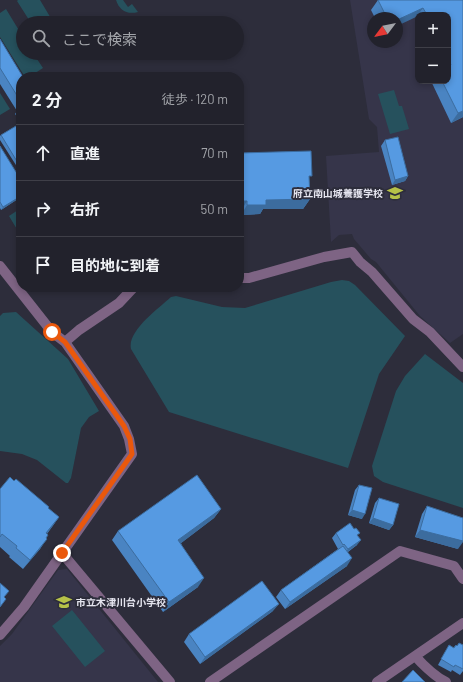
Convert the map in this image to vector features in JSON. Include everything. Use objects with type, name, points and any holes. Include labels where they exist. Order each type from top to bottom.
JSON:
[{"type":"street","points":[[244,278],[249,278],[324,257],[352,252],[360,262],[372,272],[413,319],[430,332],[463,367]]},
{"type":"street","points":[[1,268],[16,287]]},
{"type":"street","points":[[0,635],[24,607],[132,454],[130,439],[124,426],[65,342],[52,332],[20,292]]},
{"type":"street","points":[[65,342],[119,303],[129,292]]},
{"type":"street","points":[[210,682],[400,551],[454,566],[463,579]]},
{"type":"street","points":[[62,553],[170,682]]},
{"type":"street","points":[[377,682],[463,623]]},
{"type":"street","points":[[416,656],[439,678],[446,682]]},
{"type":"shaded area","points":[[40,0],[50,16],[27,16],[17,1]]},
{"type":"shaded area","points":[[116,0],[123,0],[128,7],[132,4],[138,12],[130,13],[124,11],[119,7]]},
{"type":"shaded area","name":"府立南山城養護学校","points":[[350,0],[463,0],[463,334],[450,343],[420,316],[376,262],[371,259],[354,239],[352,234],[339,235],[331,242],[326,156],[379,152],[377,127],[369,119]]},
{"type":"shaded area","points":[[6,9],[16,25],[16,60],[38,60],[43,68],[37,72],[22,72],[0,37],[0,13]]},
{"type":"shaded area","points":[[394,90],[399,106],[402,106],[409,129],[390,134],[378,94]]},
{"type":"shaded area","points":[[0,93],[10,109],[0,115]]},
{"type":"shaded area","points":[[16,211],[16,228],[9,216]]},
{"type":"shaded area","points":[[342,280],[349,281],[355,285],[405,336],[379,374],[348,468],[169,412],[131,349],[131,342],[138,328],[171,297],[176,296],[222,307],[245,308]]},
{"type":"shaded area","points":[[16,312],[68,359],[99,411],[89,417],[81,428],[71,478],[68,483],[37,460],[22,454],[0,451],[0,316],[3,313]]},
{"type":"shaded area","points":[[425,354],[463,383],[463,508],[383,482],[374,476],[372,466],[396,391],[405,376]]},
{"type":"shaded area","name":"市立木津川台小学校","points":[[67,569],[158,682],[0,682],[0,646],[12,634],[58,570]]},
{"type":"shaded area","points":[[72,610],[105,651],[85,667],[52,626]]},
{"type":"building","points":[[378,0],[463,0],[463,111],[458,113],[444,84],[451,84],[451,12],[425,12],[423,8],[403,17],[403,12],[384,12]]},
{"type":"building","points":[[0,39],[20,72],[16,72],[16,94],[0,68]]},
{"type":"building","points":[[16,126],[16,160],[1,135]]},
{"type":"building","points":[[398,137],[408,176],[395,180],[385,140]]},
{"type":"building","points":[[0,146],[16,172],[16,199],[3,207],[0,202]]},
{"type":"building","points":[[311,151],[312,176],[309,176],[310,199],[266,200],[266,205],[247,205],[247,201],[244,201],[244,153]]},
{"type":"building","points":[[197,475],[221,509],[178,540],[204,578],[169,602],[118,531]]},
{"type":"building","points":[[10,477],[14,481],[16,479],[59,517],[46,533],[48,535],[46,538],[47,539],[30,560],[16,548],[17,546],[2,534],[0,537],[0,489]]},
{"type":"building","points":[[359,485],[372,488],[365,514],[352,510]]},
{"type":"building","points":[[379,498],[399,504],[393,525],[373,518]]},
{"type":"building","points":[[427,506],[463,518],[463,541],[420,530]]},
{"type":"building","points":[[350,523],[354,529],[356,528],[360,533],[357,535],[361,540],[348,549],[344,544],[343,545],[336,533]]},
{"type":"building","points":[[343,546],[352,558],[290,602],[281,590]]},
{"type":"building","points":[[262,581],[279,604],[205,657],[189,634]]},
{"type":"building","points":[[0,583],[9,591],[4,597],[6,599],[0,607]]},
{"type":"building","points":[[459,643],[463,645],[463,669],[455,665],[454,667],[441,659],[449,645],[454,648]]},
{"type":"building","points":[[413,670],[425,682],[402,682]]},
{"type":"place","name":"府立南山城養護学校","points":[[395,193]]},
{"type":"place","name":"市立木津川台小学校","points":[[64,602]]},
{"type":"route","points":[[52,332],[65,342],[124,426],[130,439],[132,454],[62,553]]}]
